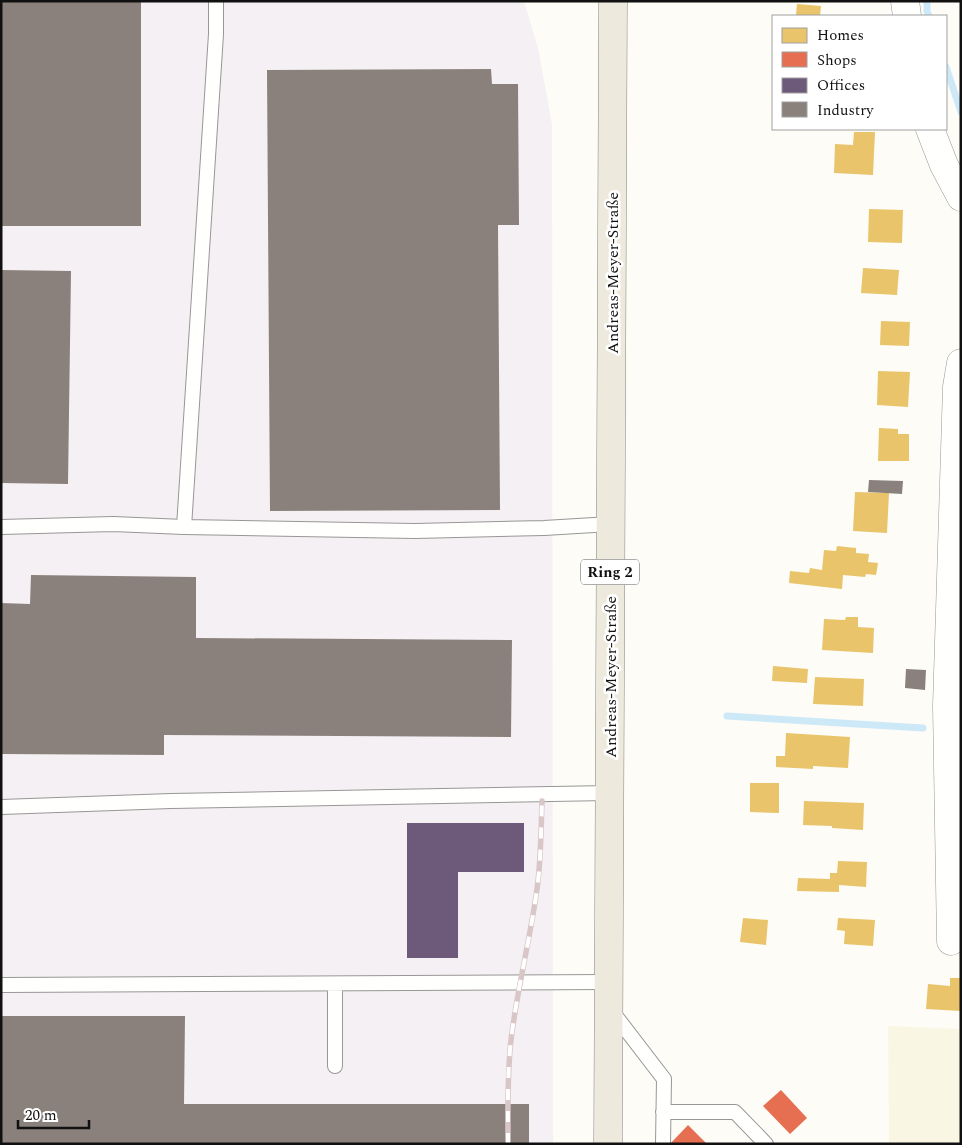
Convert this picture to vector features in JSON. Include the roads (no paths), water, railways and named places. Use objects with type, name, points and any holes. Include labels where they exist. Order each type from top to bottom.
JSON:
[{"type":"main road","name":"Andreas-Meyer-Straße","points":[[608,1144],[613,1]]},
{"type":"street","points":[[905,1],[907,15]]},
{"type":"street","points":[[930,130],[944,166],[961,197]]},
{"type":"street","points":[[951,940],[947,706],[957,387],[961,363]]},
{"type":"lane","points":[[184,526],[216,34],[216,1]]},
{"type":"lane","points":[[1,527],[113,524],[415,531],[544,528],[610,524]]},
{"type":"lane","points":[[1,807],[171,801],[609,792]]},
{"type":"lane","points":[[335,1066],[336,984]]},
{"type":"lane","points":[[1,985],[336,984],[608,993],[664,1079],[663,1144]]},
{"type":"lane","points":[[663,1112],[735,1112],[763,1142]]},
{"type":"waterway","points":[[927,1],[929,15]]},
{"type":"waterway","points":[[947,70],[961,112]]},
{"type":"waterway","points":[[727,716],[923,728]]},
{"type":"railway","points":[[508,1144],[508,1079],[511,1040],[537,889],[542,801]]}]
